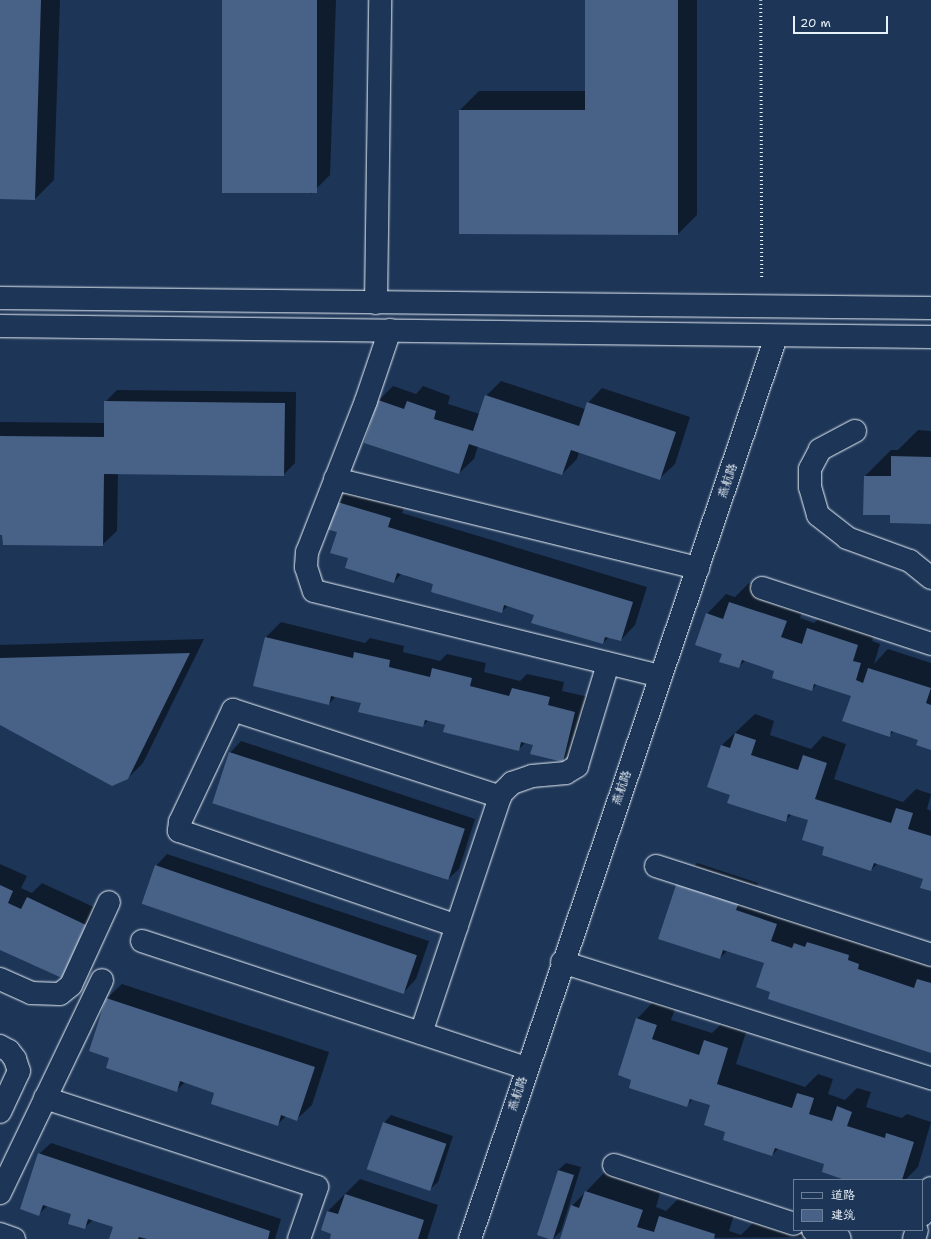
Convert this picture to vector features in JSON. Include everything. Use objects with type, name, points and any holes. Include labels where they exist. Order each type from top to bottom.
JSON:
[{"type":"street","points":[[376,303],[380,0]]},
{"type":"street","points":[[0,298],[931,308]]},
{"type":"street","points":[[0,326],[390,330],[776,337],[931,337]]},
{"type":"street","points":[[390,330],[366,401],[307,552],[306,567],[314,591],[661,676]]},
{"type":"street","name":"燕航路","points":[[470,1239],[562,962],[776,337]]},
{"type":"street","points":[[855,431],[820,450],[810,469],[810,487],[818,515],[847,538],[905,559],[931,578]]},
{"type":"street","points":[[335,479],[698,568]]},
{"type":"street","points":[[762,588],[931,644]]},
{"type":"street","points":[[421,1033],[500,797],[512,783],[532,776],[566,773],[577,766],[608,664]]},
{"type":"street","points":[[457,926],[178,831],[180,822],[233,710],[500,797]]},
{"type":"street","points":[[656,866],[931,955]]},
{"type":"street","points":[[0,979],[31,993],[60,994],[71,985],[110,902]]},
{"type":"street","points":[[142,941],[527,1068]]},
{"type":"street","points":[[562,962],[931,1078]]},
{"type":"street","points":[[0,1193],[102,980]]},
{"type":"street","points":[[0,1046],[9,1051],[15,1059],[18,1071],[0,1112]]},
{"type":"street","points":[[45,1098],[317,1187],[299,1239]]},
{"type":"street","points":[[614,1165],[793,1224]]},
{"type":"street","points":[[923,1212],[931,1188]]},
{"type":"street","points":[[816,1231],[840,1239]]},
{"type":"street","points":[[0,1234],[14,1239]]},
{"type":"path","points":[[761,0],[762,306]]},
{"type":"building","points":[[0,0],[41,0],[35,200],[0,199]]},
{"type":"building","points":[[222,0],[317,0],[317,193],[222,193]]},
{"type":"building","points":[[585,0],[678,0],[678,235],[459,234],[459,110],[585,110]]},
{"type":"building","points":[[485,395],[579,426],[587,402],[676,432],[660,480],[571,450],[562,475],[469,444],[459,474],[364,443],[378,400],[404,409],[407,401],[436,411],[434,419],[473,431]]},
{"type":"building","points":[[104,401],[285,403],[284,476],[104,474],[103,546],[3,545],[2,535],[0,535],[0,436],[104,437]]},
{"type":"building","points":[[891,456],[931,457],[931,524],[890,523],[890,515],[863,515],[864,476],[891,476]]},
{"type":"building","points":[[334,501],[391,518],[388,527],[633,602],[621,641],[605,637],[603,644],[531,623],[534,615],[504,605],[502,613],[431,592],[433,584],[397,573],[394,583],[345,568],[348,558],[330,553],[337,532],[326,529]]},
{"type":"building","points":[[729,602],[787,621],[781,637],[802,644],[807,628],[858,645],[853,661],[861,663],[856,680],[863,683],[868,668],[931,688],[926,703],[931,705],[931,750],[916,745],[918,740],[891,731],[890,737],[842,721],[851,696],[814,684],[812,691],[772,678],[774,671],[742,660],[739,668],[719,662],[722,654],[695,645],[706,613],[723,619]]},
{"type":"building","points":[[265,637],[353,658],[354,652],[390,660],[389,667],[430,677],[432,668],[472,678],[470,686],[509,696],[512,688],[550,697],[548,705],[575,712],[563,762],[530,754],[533,745],[521,742],[519,751],[443,732],[445,725],[425,720],[423,727],[358,712],[361,703],[331,696],[329,705],[253,686]]},
{"type":"building","points":[[190,653],[128,779],[112,786],[0,725],[0,658]]},
{"type":"building","points":[[735,733],[756,740],[751,755],[798,770],[803,755],[827,763],[815,799],[891,823],[896,808],[913,813],[908,829],[931,836],[931,891],[920,888],[923,879],[874,863],[871,871],[822,855],[824,847],[802,840],[808,820],[788,814],[786,822],[727,803],[730,795],[707,787],[721,745],[730,748]]},
{"type":"building","points":[[229,752],[465,829],[448,880],[212,803]]},
{"type":"building","points":[[155,865],[417,955],[404,994],[142,904]]},
{"type":"building","points":[[677,882],[739,902],[736,910],[777,924],[771,941],[792,948],[794,943],[805,947],[807,942],[849,955],[848,960],[859,964],[858,969],[914,988],[917,979],[931,983],[931,1053],[768,999],[770,992],[756,987],[764,963],[723,950],[720,959],[658,939]]},
{"type":"building","points":[[0,885],[13,891],[8,903],[21,909],[27,897],[86,925],[62,978],[0,950]]},
{"type":"building","points":[[106,998],[315,1067],[297,1121],[281,1115],[278,1126],[211,1104],[214,1093],[180,1081],[177,1092],[106,1068],[109,1058],[89,1051]]},
{"type":"building","points":[[636,1018],[657,1025],[652,1039],[699,1055],[704,1040],[728,1048],[717,1084],[792,1108],[797,1093],[814,1098],[809,1114],[832,1121],[837,1106],[852,1112],[847,1126],[885,1138],[886,1133],[914,1142],[902,1179],[842,1179],[822,1172],[824,1164],[775,1148],[772,1156],[723,1140],[725,1132],[704,1125],[710,1105],[690,1099],[687,1107],[629,1088],[631,1080],[618,1075]]},
{"type":"building","points":[[383,1122],[446,1144],[430,1191],[367,1169]]},
{"type":"building","points":[[38,1153],[270,1231],[268,1239],[147,1239],[139,1237],[138,1239],[109,1239],[113,1227],[88,1219],[85,1229],[68,1224],[71,1214],[43,1205],[39,1216],[20,1209]]},
{"type":"building","points":[[558,1170],[574,1175],[553,1239],[549,1239],[537,1235]]},
{"type":"building","points":[[585,1191],[643,1210],[637,1227],[654,1232],[659,1216],[715,1234],[714,1239],[560,1239],[571,1205],[579,1208]]},
{"type":"building","points":[[345,1194],[424,1220],[418,1239],[330,1239],[331,1234],[321,1230],[327,1211],[338,1214]]}]
